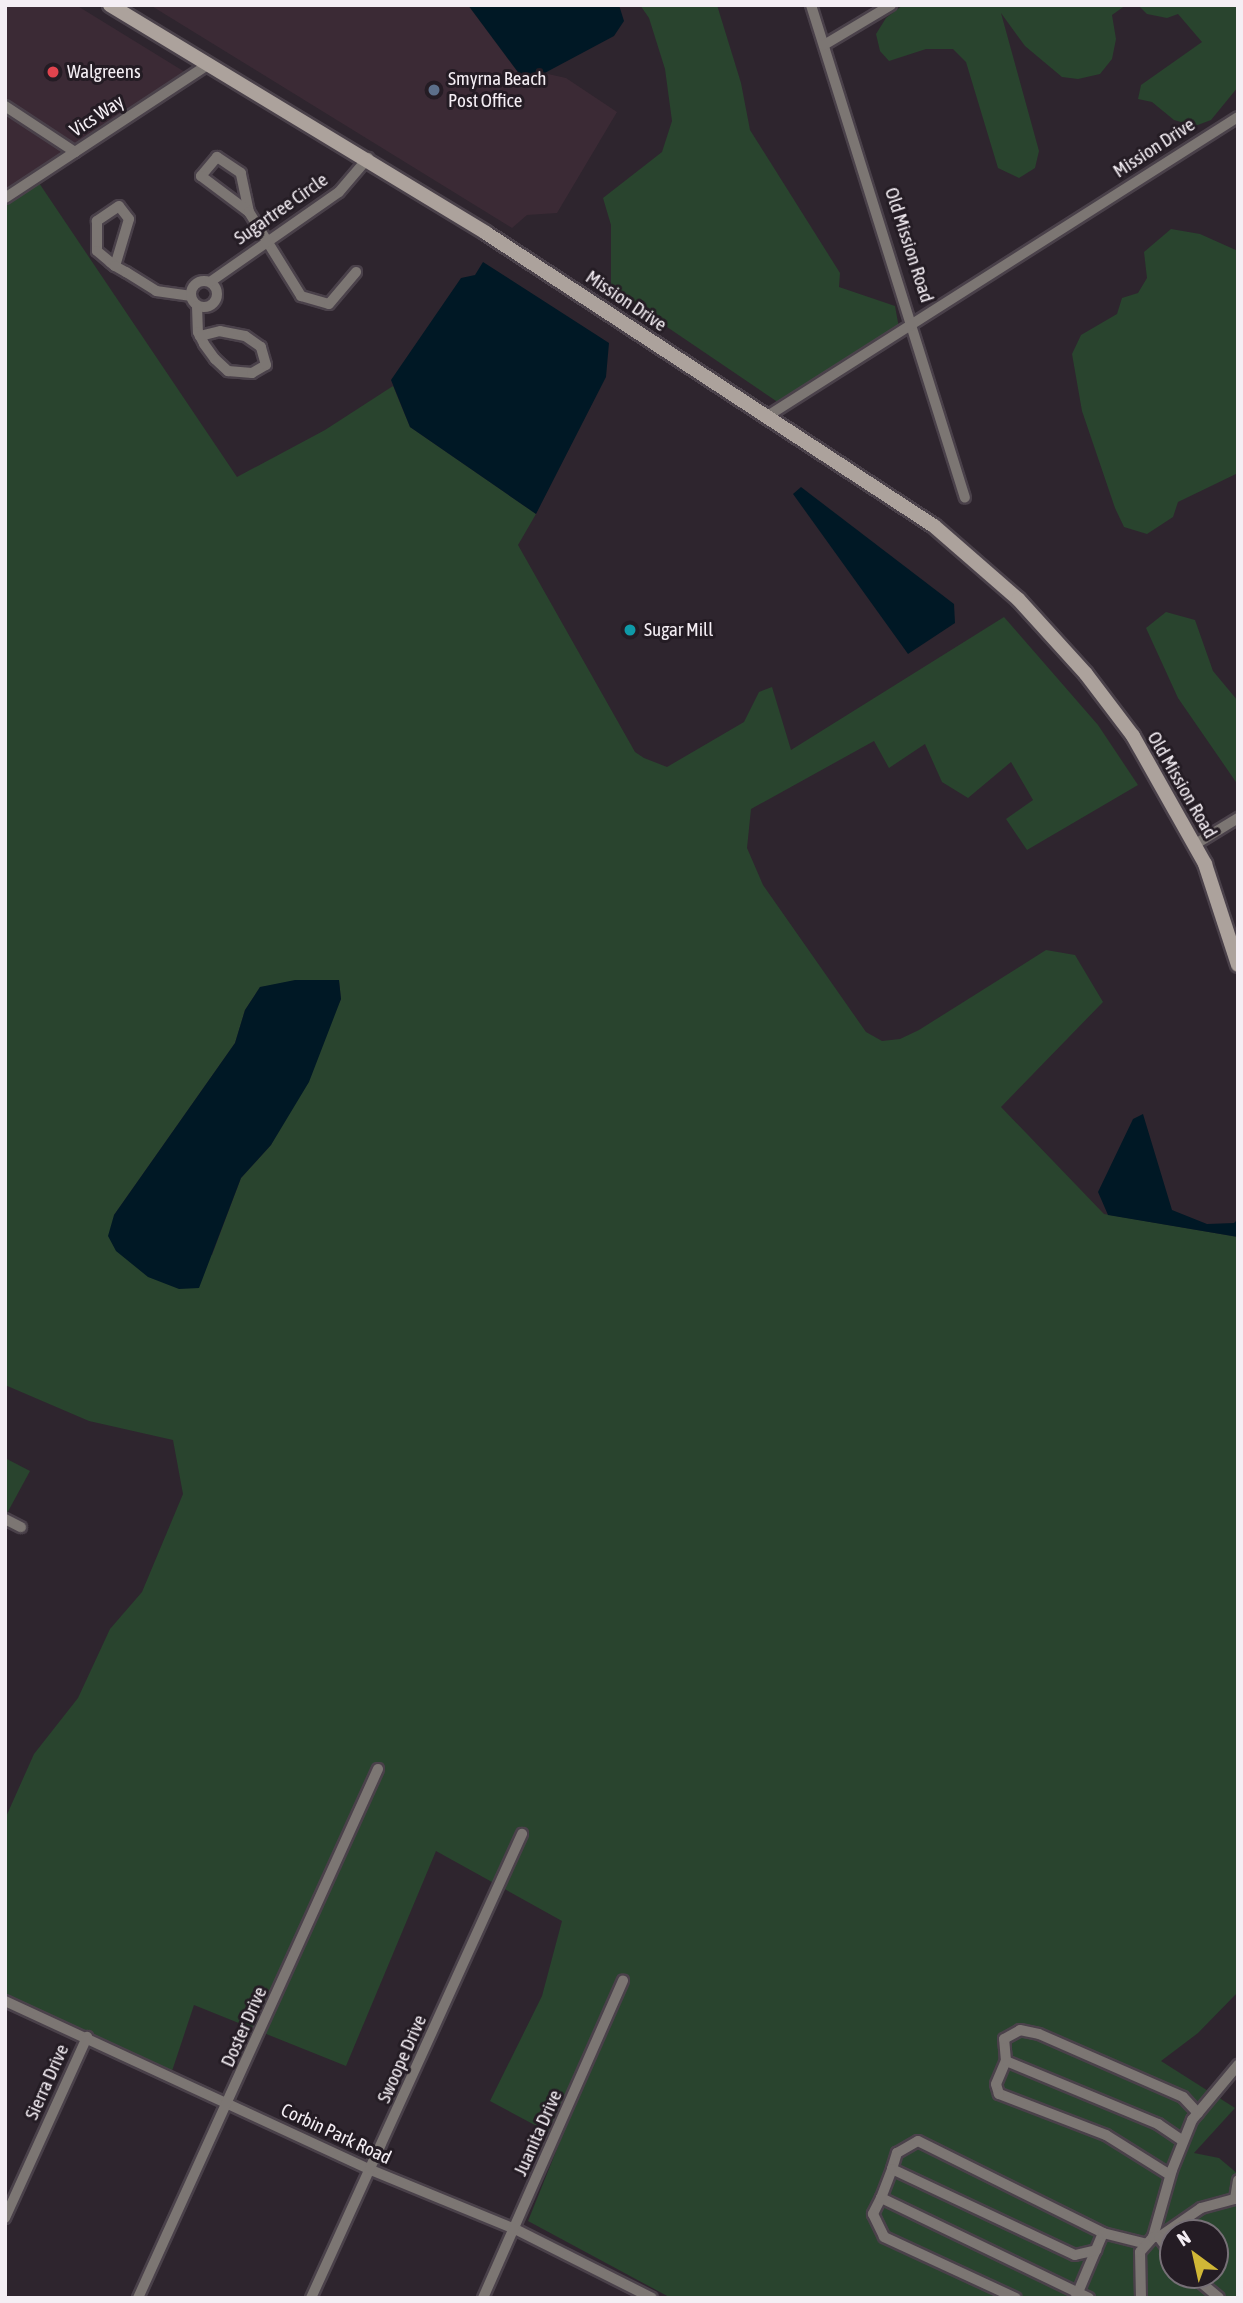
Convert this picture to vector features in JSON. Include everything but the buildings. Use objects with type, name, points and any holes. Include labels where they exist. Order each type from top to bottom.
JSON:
[{"type":"street","name":"Mission Drive","points":[[110,5],[368,158],[934,526],[1018,599],[1086,674]]},
{"type":"street","name":"Old Mission Road","points":[[811,5],[914,325],[965,498]]},
{"type":"street","points":[[824,46],[891,5]]},
{"type":"street","name":"Vics Way","points":[[5,198],[209,64]]},
{"type":"street","points":[[5,106],[75,152]]},
{"type":"street","name":"Mission Drive","points":[[766,417],[1238,117]]},
{"type":"street","points":[[249,212],[241,173],[217,157],[201,176],[249,212],[298,291],[310,300],[329,304],[336,300],[356,272]]},
{"type":"street","name":"Sugartree Circle","points":[[210,282],[339,192],[368,158]]},
{"type":"street","points":[[116,265],[129,219],[119,206],[97,220],[97,251],[116,265],[156,291],[190,296],[197,306],[200,337],[228,371],[252,373],[265,365],[261,347],[245,336],[220,331],[200,337]]},
{"type":"street","points":[[190,296],[196,283],[210,282],[216,290],[214,302],[197,306]]},
{"type":"street","name":"Old Mission Road","points":[[1086,674],[1133,736],[1205,864],[1238,965]]},
{"type":"street","points":[[1194,845],[1238,818]]},
{"type":"street","points":[[5,1519],[21,1527]]},
{"type":"street","name":"Doster Drive","points":[[138,2298],[229,2103],[378,1769]]},
{"type":"street","name":"Swoope Drive","points":[[311,2298],[522,1834]]},
{"type":"street","name":"Juanita Drive","points":[[483,2298],[623,1981]]},
{"type":"street","name":"Corbin Park Road","points":[[5,2001],[371,2170],[515,2229],[652,2298]]},
{"type":"street","points":[[1170,2175],[1106,2136],[999,2094],[996,2084],[1006,2061],[1004,2039],[1011,2032],[1040,2034],[1184,2097],[1198,2113]]},
{"type":"street","name":"Sierra Drive","points":[[5,2218],[87,2037]]},
{"type":"street","points":[[1006,2061],[1158,2124],[1183,2141]]},
{"type":"street","points":[[1153,2240],[1170,2175],[1183,2141],[1198,2113],[1238,2065]]},
{"type":"street","points":[[1016,2298],[884,2237],[873,2214],[897,2153],[918,2141],[1103,2233],[1153,2240],[1159,2245]]},
{"type":"street","points":[[892,2169],[1075,2255],[1086,2274]]},
{"type":"street","points":[[1141,2298],[1137,2277],[1140,2252],[1153,2240],[1201,2208],[1235,2199],[1238,2180]]},
{"type":"street","points":[[881,2198],[1077,2295],[1089,2298]]},
{"type":"street","points":[[1077,2295],[1103,2233]]},
{"type":"street","points":[[1075,2255],[1096,2250]]},
{"type":"shaded area","points":[[5,5],[76,5],[193,77],[5,197]]},
{"type":"shaded area","points":[[150,5],[468,5],[526,83],[548,74],[566,78],[617,112],[557,213],[527,215],[512,228]]},
{"type":"green space","points":[[640,5],[717,5],[741,83],[750,130],[840,273],[839,287],[895,306],[899,328],[785,407],[611,289],[611,225],[603,198],[662,152],[672,121],[665,69],[649,18]]},
{"type":"green space","points":[[903,5],[1126,5],[1112,15],[1116,39],[1112,59],[1100,74],[1078,79],[1062,77],[1025,46],[1001,13],[1039,151],[1035,168],[1019,178],[998,168],[966,62],[953,49],[926,49],[889,61],[880,51],[876,34],[886,18]]},
{"type":"green space","points":[[1138,5],[1238,5],[1238,87],[1211,120],[1195,126],[1174,120],[1152,102],[1138,99],[1141,85],[1202,42],[1178,14],[1167,18],[1147,14]]},
{"type":"green space","points":[[35,177],[237,477],[325,430],[393,386],[410,427],[536,514],[518,545],[635,752],[644,758],[667,767],[744,722],[759,692],[772,687],[791,750],[1004,617],[1098,725],[1138,785],[1027,850],[1006,819],[1033,800],[1011,762],[968,798],[942,782],[925,744],[889,768],[874,741],[751,809],[747,848],[763,885],[866,1032],[882,1041],[900,1039],[919,1030],[1046,950],[1075,955],[1103,1002],[1001,1107],[1104,1214],[1238,1237],[1238,1992],[1198,2033],[1161,2061],[1235,2108],[1194,2153],[1219,2158],[1238,2174],[1238,2298],[671,2298],[528,2221],[561,2139],[490,2101],[542,1996],[562,1921],[436,1851],[346,2066],[194,2005],[170,2077],[5,2006],[5,1819],[34,1754],[78,1698],[110,1629],[142,1592],[183,1494],[173,1440],[89,1421],[5,1385],[5,197]],"holes":[[[339,981],[341,999],[271,1145],[241,1178],[212,1255],[114,1215],[235,1043],[245,1010],[260,987]]]},
{"type":"green space","points":[[1171,229],[1200,234],[1238,251],[1238,473],[1178,502],[1173,517],[1147,534],[1124,527],[1115,508],[1082,411],[1072,354],[1081,335],[1117,314],[1122,298],[1138,293],[1147,278],[1144,252]]},
{"type":"green space","points":[[1166,612],[1195,620],[1213,671],[1238,701],[1238,785],[1178,698],[1146,628]]},
{"type":"green space","points":[[5,1458],[30,1471],[5,1517]]},
{"type":"water","points":[[468,5],[619,5],[624,21],[614,36],[526,83]]},
{"type":"water","points":[[483,262],[609,343],[606,377],[536,514],[410,427],[391,380],[461,278],[475,275]]},
{"type":"water","points":[[801,487],[954,604],[955,623],[908,654],[793,494]]},
{"type":"water","points":[[295,980],[339,980],[341,999],[309,1082],[271,1145],[241,1178],[199,1288],[179,1289],[148,1277],[116,1251],[108,1236],[114,1215],[235,1043],[245,1010],[260,987]]},
{"type":"water","points":[[1143,1114],[1172,1210],[1207,1224],[1234,1223],[1238,1219],[1238,1237],[1108,1215],[1098,1192],[1133,1119]]},
{"type":"place","name":"Walgreens","points":[[53,72]]},
{"type":"place","name":"Smyrna Beach Post Office","points":[[434,90]]},
{"type":"place","name":"Sugar Mill","points":[[630,630]]}]
